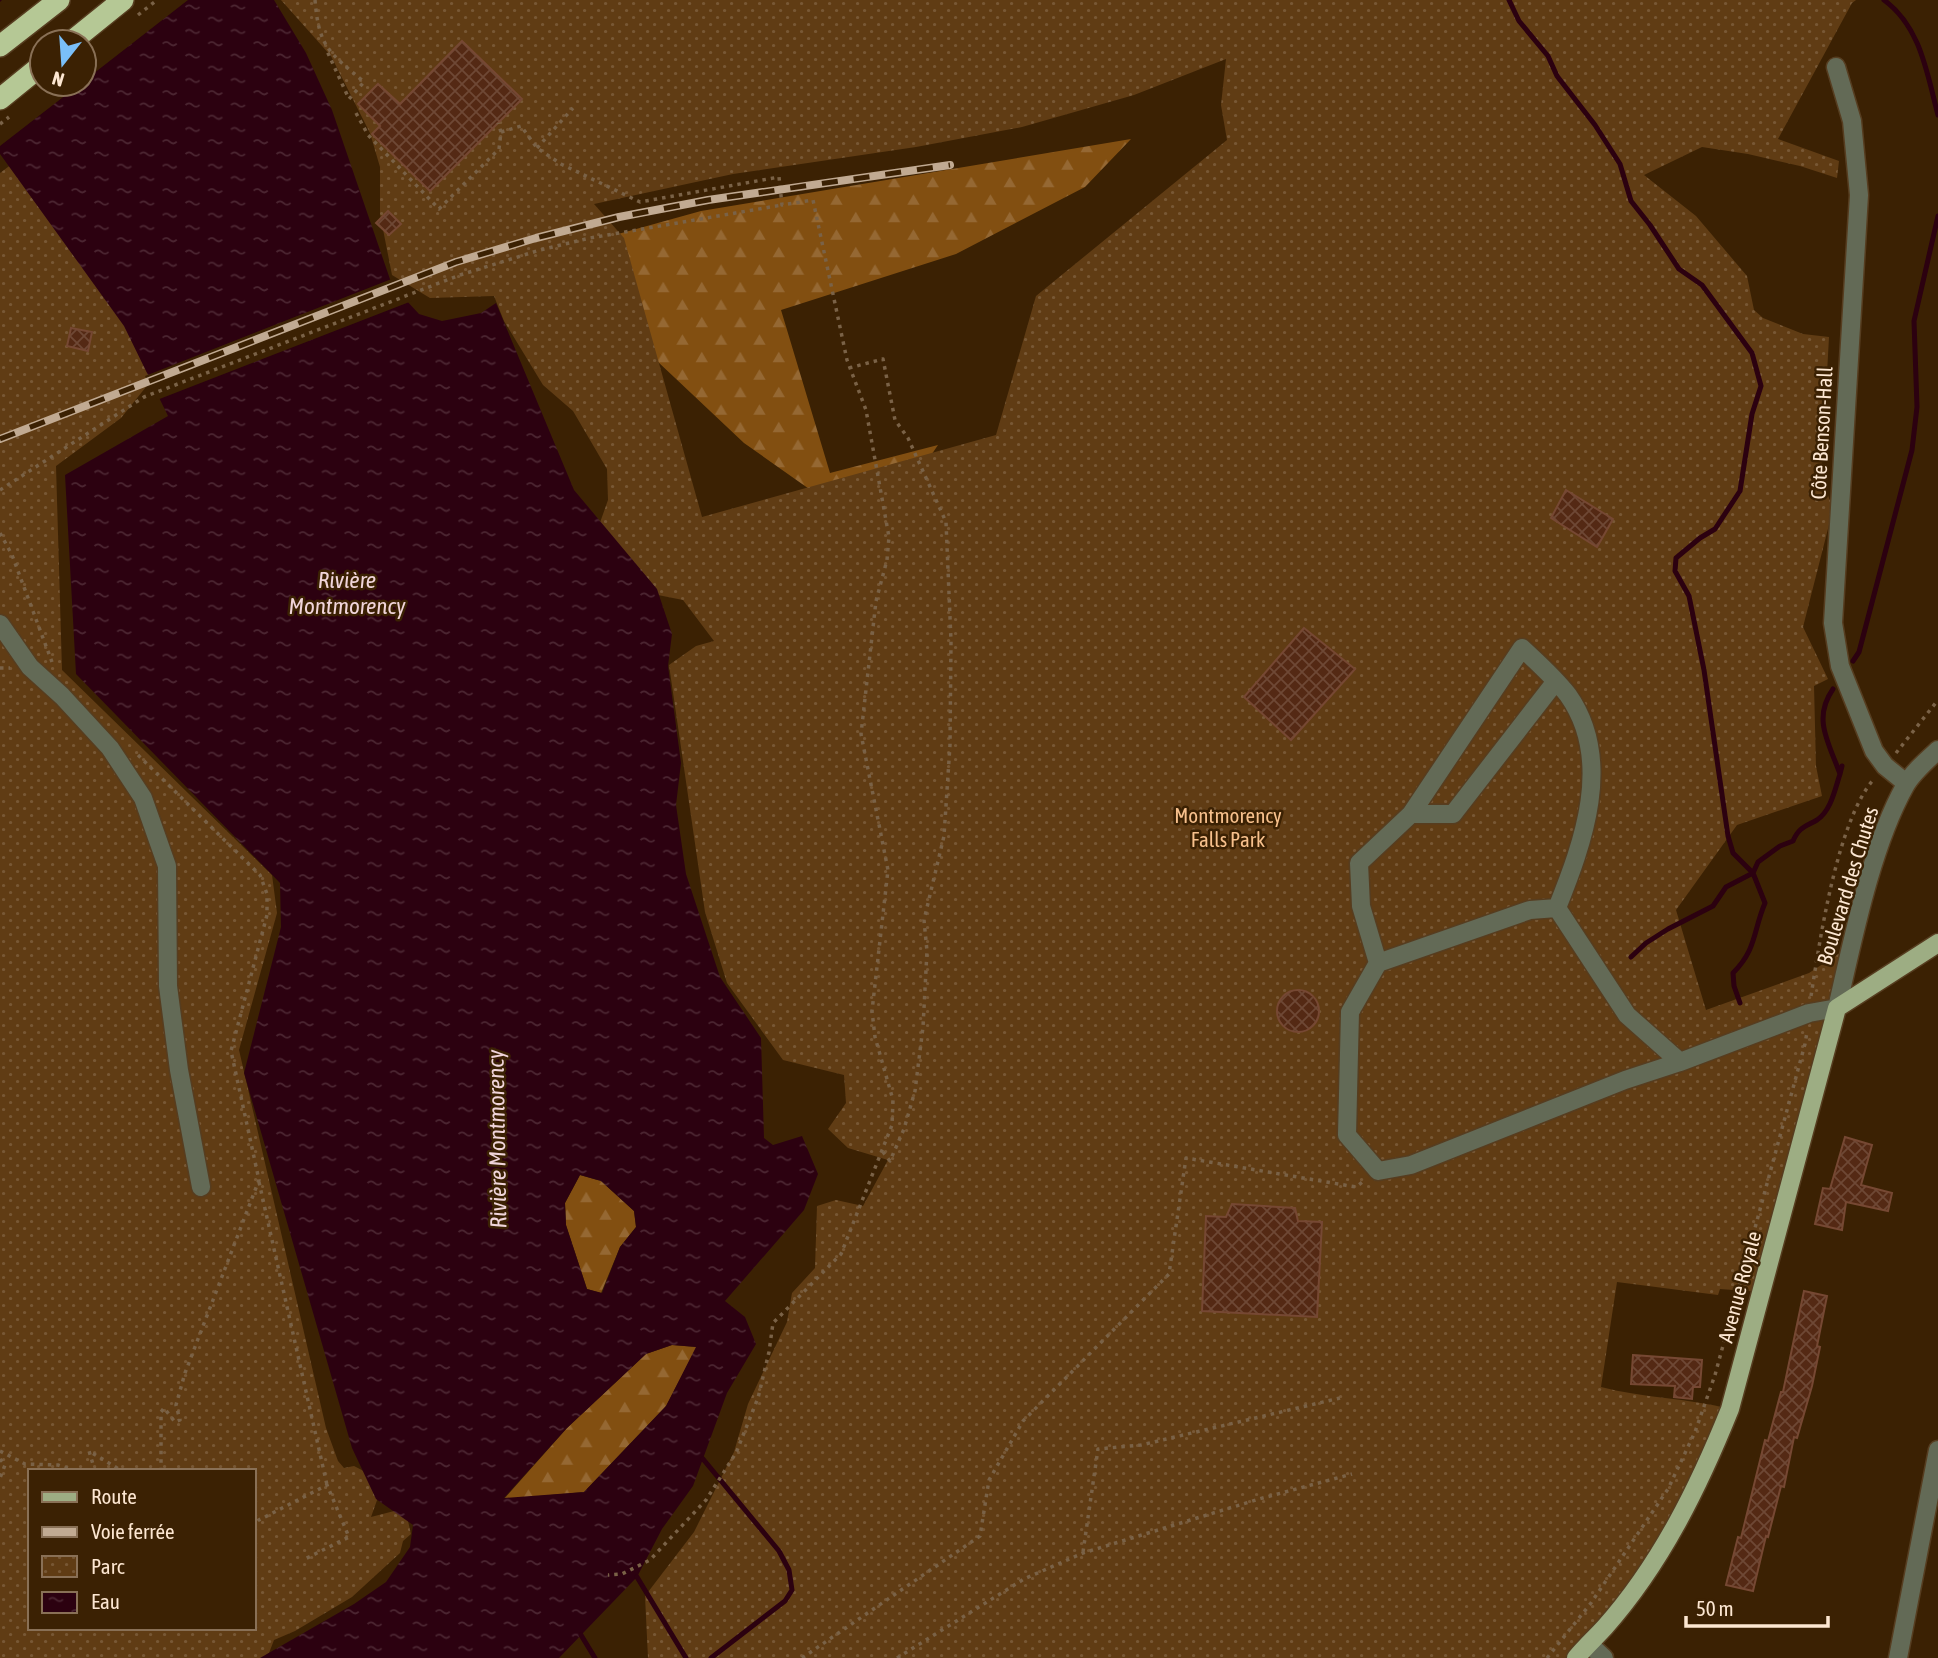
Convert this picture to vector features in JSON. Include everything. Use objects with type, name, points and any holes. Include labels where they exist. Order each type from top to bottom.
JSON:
[{"type":"highway","points":[[0,46],[59,0]]},
{"type":"highway","points":[[88,28],[123,0]]},
{"type":"highway","points":[[0,99],[28,76]]},
{"type":"main road","points":[[1837,1008],[1938,943]]},
{"type":"main road","name":"Avenue Royale","points":[[1576,1658],[1606,1626],[1651,1565],[1708,1464],[1730,1409],[1837,1008]]},
{"type":"street","name":"Côte Benson-Hall","points":[[1836,67],[1852,121],[1859,195],[1833,624],[1840,666],[1874,751],[1885,766],[1906,783]]},
{"type":"street","points":[[0,624],[30,667],[62,696],[110,748],[143,798],[147,809],[167,866],[168,986],[179,1070],[201,1187]]},
{"type":"street","points":[[1378,963],[1361,906],[1359,863],[1411,814],[1522,648],[1569,697],[1585,729],[1591,763],[1591,795],[1580,850],[1557,908]]},
{"type":"street","points":[[1411,814],[1453,814],[1556,681]]},
{"type":"street","name":"Boulevard des Chutes","points":[[1837,1008],[1874,866],[1906,783],[1938,750]]},
{"type":"street","points":[[1557,908],[1530,910],[1378,963],[1350,1012],[1347,1135],[1378,1171],[1411,1166],[1625,1080],[1809,1013],[1837,1008]]},
{"type":"street","points":[[1557,908],[1627,1015],[1680,1062]]},
{"type":"street","points":[[1898,1658],[1938,1450]]},
{"type":"street","points":[[1588,1644],[1604,1658]]},
{"type":"path","points":[[315,0],[320,34],[327,51],[349,99],[364,82],[327,51]]},
{"type":"path","points":[[537,148],[573,108]]},
{"type":"path","points":[[356,113],[368,135],[439,209],[499,149],[501,132],[498,123]]},
{"type":"path","points":[[501,132],[521,126],[537,148],[561,164],[640,202],[779,177],[782,205]]},
{"type":"path","points":[[0,490],[144,397],[449,279],[540,250],[590,238],[813,200],[849,368],[866,410],[889,537],[887,560],[876,601],[861,734],[888,870],[872,1011],[875,1037],[892,1100],[892,1125],[841,1254],[774,1323],[758,1398],[736,1453],[706,1500],[650,1560],[622,1574],[608,1575]]},
{"type":"path","points":[[849,368],[883,359],[895,420],[908,438],[946,522],[951,641],[950,745],[944,836],[924,920],[927,951],[925,990],[915,1091],[904,1129],[890,1161],[882,1152]]},
{"type":"path","points":[[0,533],[12,555],[54,666]]},
{"type":"path","points":[[1547,1658],[1591,1603],[1668,1489],[1695,1432],[1716,1374],[1805,1044],[1819,954],[1841,849],[1863,792],[1938,700]]},
{"type":"path","points":[[136,754],[260,875],[267,894],[267,915],[231,1051],[327,1485],[349,1536],[303,1560]]},
{"type":"path","points":[[802,1658],[979,1536],[989,1480],[1023,1421],[1169,1274],[1186,1158],[1356,1187],[1378,1171]]},
{"type":"path","points":[[161,1469],[161,1412],[164,1408],[175,1422],[180,1420],[176,1405],[183,1380],[259,1180]]},
{"type":"path","points":[[1083,1553],[1098,1449],[1141,1445],[1340,1398]]},
{"type":"path","points":[[0,1451],[25,1464],[58,1465],[70,1469]]},
{"type":"path","points":[[94,1469],[89,1451],[118,1469]]},
{"type":"path","points":[[0,1459],[5,1465],[0,1478]]},
{"type":"path","points":[[897,1658],[1024,1579],[1083,1553],[1259,1499],[1352,1474]]},
{"type":"path","points":[[256,1515],[259,1520],[327,1485]]},
{"type":"green space","name":"Montmorency Falls Park","points":[[281,0],[1856,0],[1778,139],[1839,161],[1837,178],[1748,154],[1702,147],[1644,175],[1696,216],[1747,276],[1754,310],[1763,318],[1803,334],[1829,337],[1822,464],[1825,487],[1833,509],[1803,627],[1828,679],[1814,686],[1816,766],[1822,796],[1737,825],[1676,910],[1706,1010],[1809,973],[1852,945],[1762,1292],[1720,1289],[1718,1295],[1617,1282],[1601,1387],[1730,1409],[1681,1516],[1576,1658],[648,1658],[645,1596],[694,1532],[734,1452],[748,1404],[787,1322],[792,1293],[815,1268],[817,1206],[836,1200],[863,1206],[888,1160],[848,1148],[828,1129],[846,1103],[844,1075],[783,1060],[727,983],[705,912],[669,665],[696,646],[714,641],[683,600],[638,591],[596,534],[608,500],[607,469],[573,411],[543,385],[504,321],[494,296],[430,298],[392,275],[380,214],[380,167],[370,133],[331,56]],"holes":[[[1226,59],[1221,105],[1227,140],[1036,296],[996,435],[702,517],[624,238],[594,204],[733,174],[916,147],[1022,127],[1134,95]]]},
{"type":"green space","points":[[1131,139],[1085,187],[956,254],[781,310],[830,473],[938,445],[894,510],[839,510],[744,443],[622,328],[503,266],[701,211]]},
{"type":"green space","points":[[20,158],[166,362],[121,418],[56,466],[62,670],[272,875],[277,913],[239,1050],[326,1428],[338,1461],[344,1468],[354,1466],[379,1479],[381,1489],[371,1517],[402,1509],[409,1516],[411,1534],[403,1541],[400,1553],[352,1597],[295,1631],[274,1640],[269,1653],[262,1658],[0,1658],[0,173]]},
{"type":"green space","points":[[580,1175],[601,1181],[634,1211],[636,1227],[620,1247],[601,1293],[587,1289],[566,1225],[565,1203]]},
{"type":"green space","points":[[672,1345],[697,1347],[666,1406],[584,1492],[504,1499],[567,1428],[646,1354]]},
{"type":"water","name":"Rivière Montmorency","points":[[0,0],[274,0],[306,53],[332,110],[392,285],[419,314],[442,321],[481,313],[496,303],[574,490],[657,589],[672,634],[668,666],[681,763],[676,805],[686,874],[720,977],[761,1038],[764,1138],[773,1145],[802,1136],[818,1174],[804,1210],[725,1301],[745,1317],[756,1344],[727,1393],[693,1486],[662,1529],[637,1577],[559,1658],[260,1658],[354,1604],[386,1582],[410,1547],[413,1525],[376,1499],[352,1448],[244,1073],[281,927],[280,883],[76,674],[65,475],[168,416],[124,326],[0,154]],"holes":[[[580,1175],[601,1181],[634,1211],[636,1227],[620,1247],[602,1293],[587,1289],[566,1225],[565,1203]],[[672,1345],[696,1347],[666,1406],[584,1492],[504,1498],[567,1428],[646,1354]]]},
{"type":"pier","points":[[188,0],[98,70],[98,28],[28,28],[28,98],[62,98],[0,146],[0,2]]},
{"type":"pier","points":[[394,278],[395,283],[412,301],[157,400],[145,376]]},
{"type":"building","points":[[462,41],[522,99],[430,191],[372,134],[380,126],[358,104],[378,84],[400,104]]},
{"type":"building","points":[[388,211],[401,224],[389,235],[376,223]]},
{"type":"building","points":[[71,328],[92,332],[88,351],[67,346]]},
{"type":"building","points":[[1566,490],[1613,519],[1597,547],[1551,518]]},
{"type":"building","points":[[1304,628],[1355,669],[1291,740],[1244,697]]},
{"type":"building","points":[[1298,990],[1313,996],[1319,1011],[1313,1026],[1298,1032],[1283,1026],[1277,1011],[1283,996]]},
{"type":"building","points":[[1845,1137],[1872,1145],[1861,1185],[1892,1193],[1888,1211],[1846,1202],[1842,1230],[1815,1224],[1823,1188],[1830,1189]]},
{"type":"building","points":[[1232,1204],[1295,1208],[1298,1221],[1322,1222],[1317,1317],[1202,1311],[1206,1216],[1226,1217]]},
{"type":"building","points":[[1804,1291],[1827,1296],[1817,1346],[1820,1347],[1812,1386],[1797,1438],[1794,1437],[1784,1487],[1781,1486],[1768,1537],[1766,1536],[1753,1591],[1726,1585],[1738,1537],[1741,1538],[1765,1440],[1768,1441],[1783,1392]]},
{"type":"building","points":[[1633,1355],[1702,1360],[1700,1387],[1693,1387],[1692,1399],[1674,1397],[1675,1386],[1631,1384]]},
{"type":"waterway","points":[[1509,0],[1519,21],[1548,56],[1557,76],[1595,125],[1620,164],[1631,201],[1679,269],[1702,285],[1752,353],[1761,386],[1752,414],[1740,491],[1715,529],[1676,558],[1675,571],[1689,596],[1704,670],[1728,836],[1733,853],[1753,873],[1765,903],[1751,948],[1733,973],[1740,1003]]},
{"type":"waterway","points":[[1884,0],[1896,11],[1914,37],[1926,68],[1938,115]]},
{"type":"waterway","points":[[1853,661],[1859,652],[1912,450],[1917,407],[1914,321],[1938,216]]},
{"type":"waterway","points":[[1833,689],[1824,711],[1824,731],[1840,774],[1842,766]]},
{"type":"waterway","points":[[1631,957],[1646,943],[1668,929],[1713,906],[1726,887],[1753,873],[1758,862],[1780,846],[1793,841],[1800,830],[1822,816],[1832,799],[1840,774]]},
{"type":"waterway","points":[[703,1459],[779,1551],[789,1570],[792,1590],[785,1601],[711,1658]]},
{"type":"waterway","points":[[637,1577],[686,1658]]},
{"type":"waterway","points":[[581,1635],[595,1658]]},
{"type":"railway","points":[[0,439],[456,262],[536,238],[619,217],[708,200],[950,165]]}]
